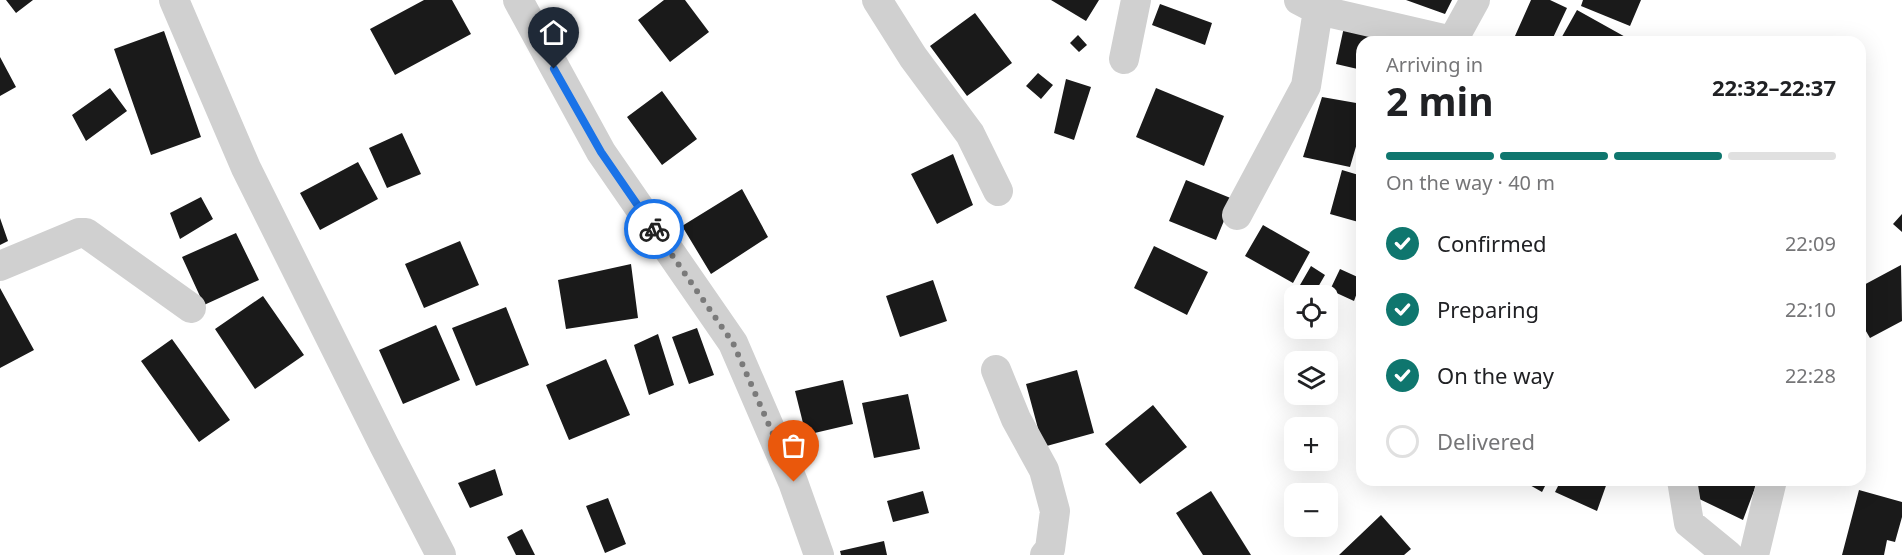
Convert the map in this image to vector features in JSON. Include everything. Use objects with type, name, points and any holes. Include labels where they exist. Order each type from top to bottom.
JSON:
[{"type":"street","points":[[174,0],[246,168],[441,555]]},
{"type":"street","points":[[518,0],[601,152],[733,343],[794,482],[819,555]]},
{"type":"street","points":[[877,0],[913,57],[970,134],[998,191]]},
{"type":"street","points":[[1124,59],[1136,0]]},
{"type":"street","points":[[1457,36],[1475,0]]},
{"type":"street","points":[[1237,215],[1306,86],[1309,5],[1435,36]]},
{"type":"street","points":[[0,266],[79,233],[86,233],[191,308]]},
{"type":"street","points":[[996,370],[1016,419],[1044,470],[1055,511],[1050,549],[1045,555]]},
{"type":"street","points":[[1683,486],[1689,523],[1728,555]]},
{"type":"street","points":[[1754,555],[1771,486]]},
{"type":"building","points":[[6,0],[33,0],[16,13]]},
{"type":"building","points":[[424,0],[452,0],[471,34],[395,75],[370,29]]},
{"type":"building","points":[[664,0],[685,0],[709,32],[670,62],[638,20]]},
{"type":"building","points":[[1051,0],[1099,0],[1086,21]]},
{"type":"building","points":[[1406,0],[1452,0],[1445,14]]},
{"type":"building","points":[[1531,0],[1550,0],[1567,8],[1554,36],[1515,36]]},
{"type":"building","points":[[1583,0],[1641,0],[1630,26],[1581,6]]},
{"type":"building","points":[[1160,4],[1212,23],[1205,45],[1152,25]]},
{"type":"building","points":[[1577,10],[1624,36],[1562,36]]},
{"type":"building","points":[[975,13],[1012,63],[967,96],[930,46]]},
{"type":"building","points":[[1344,27],[1377,36],[1356,36],[1356,69],[1336,64]]},
{"type":"building","points":[[164,31],[201,137],[151,155],[114,49]]},
{"type":"building","points":[[1078,35],[1087,45],[1079,52],[1070,43]]},
{"type":"building","points":[[0,57],[16,87],[0,96]]},
{"type":"building","points":[[1038,73],[1053,85],[1041,99],[1026,86]]},
{"type":"building","points":[[1066,79],[1091,87],[1074,140],[1054,133]]},
{"type":"building","points":[[110,88],[127,111],[86,141],[72,115]]},
{"type":"building","points":[[1156,88],[1224,116],[1204,166],[1136,137]]},
{"type":"building","points":[[662,91],[697,139],[662,165],[627,117]]},
{"type":"building","points":[[1322,97],[1356,103],[1356,146],[1350,167],[1303,157]]},
{"type":"building","points":[[402,133],[421,174],[387,188],[369,148]]},
{"type":"building","points":[[953,154],[973,205],[937,224],[911,174]]},
{"type":"building","points":[[358,162],[378,199],[320,230],[300,193]]},
{"type":"building","points":[[1342,170],[1356,174],[1356,221],[1330,214]]},
{"type":"building","points":[[1186,180],[1233,199],[1216,240],[1169,221]]},
{"type":"building","points":[[742,189],[768,237],[711,274],[682,226]]},
{"type":"building","points":[[201,197],[213,219],[180,239],[170,213]]},
{"type":"building","points":[[1902,214],[1902,232],[1893,224]]},
{"type":"building","points":[[0,218],[8,241],[0,245]]},
{"type":"building","points":[[1263,225],[1310,252],[1293,283],[1245,256]]},
{"type":"building","points":[[236,233],[259,280],[204,305],[182,257]]},
{"type":"building","points":[[460,241],[479,285],[424,308],[405,264]]},
{"type":"building","points":[[1154,246],[1208,272],[1187,315],[1134,288]]},
{"type":"building","points":[[631,264],[638,318],[566,329],[558,280]]},
{"type":"building","points":[[1901,265],[1902,321],[1870,338],[1866,331],[1866,284]]},
{"type":"building","points":[[1311,266],[1325,275],[1319,285],[1300,285]]},
{"type":"building","points":[[1340,269],[1356,276],[1354,301],[1338,294],[1338,285],[1332,285]]},
{"type":"building","points":[[933,280],[947,321],[900,337],[886,296]]},
{"type":"building","points":[[0,288],[34,350],[0,368]]},
{"type":"building","points":[[263,296],[304,355],[255,389],[215,329]]},
{"type":"building","points":[[506,307],[529,365],[476,386],[452,328]]},
{"type":"building","points":[[436,325],[460,380],[403,404],[379,350]]},
{"type":"building","points":[[697,328],[714,375],[689,384],[672,337]]},
{"type":"building","points":[[658,334],[674,385],[649,395],[634,345]]},
{"type":"building","points":[[172,339],[230,420],[199,442],[141,361]]},
{"type":"building","points":[[606,359],[630,415],[569,440],[546,385]]},
{"type":"building","points":[[1077,370],[1094,433],[1043,447],[1026,384]]},
{"type":"building","points":[[843,380],[853,424],[806,435],[795,391]]},
{"type":"building","points":[[908,394],[920,449],[874,458],[862,403]]},
{"type":"building","points":[[1153,405],[1187,447],[1140,484],[1105,444]]},
{"type":"building","points":[[495,469],[503,495],[470,508],[458,483]]},
{"type":"building","points":[[1532,486],[1545,486],[1542,492]]},
{"type":"building","points":[[1558,486],[1606,486],[1597,511],[1555,492]]},
{"type":"building","points":[[1695,486],[1756,486],[1743,520],[1691,495]]},
{"type":"building","points":[[1859,490],[1902,502],[1902,517],[1895,542],[1887,540],[1884,555],[1842,555]]},
{"type":"building","points":[[923,491],[929,513],[893,522],[887,501]]},
{"type":"building","points":[[1211,491],[1251,555],[1203,555],[1176,513]]},
{"type":"building","points":[[608,498],[626,544],[605,553],[586,506]]},
{"type":"building","points":[[1381,515],[1411,549],[1404,555],[1339,555]]},
{"type":"building","points":[[522,529],[535,555],[516,555],[507,537]]},
{"type":"building","points":[[884,541],[887,555],[841,555],[840,551]]},
{"type":"way so far","points":[[654,229],[733,343],[794,482]]},
{"type":"route","points":[[554,69],[601,152],[654,229]]}]
